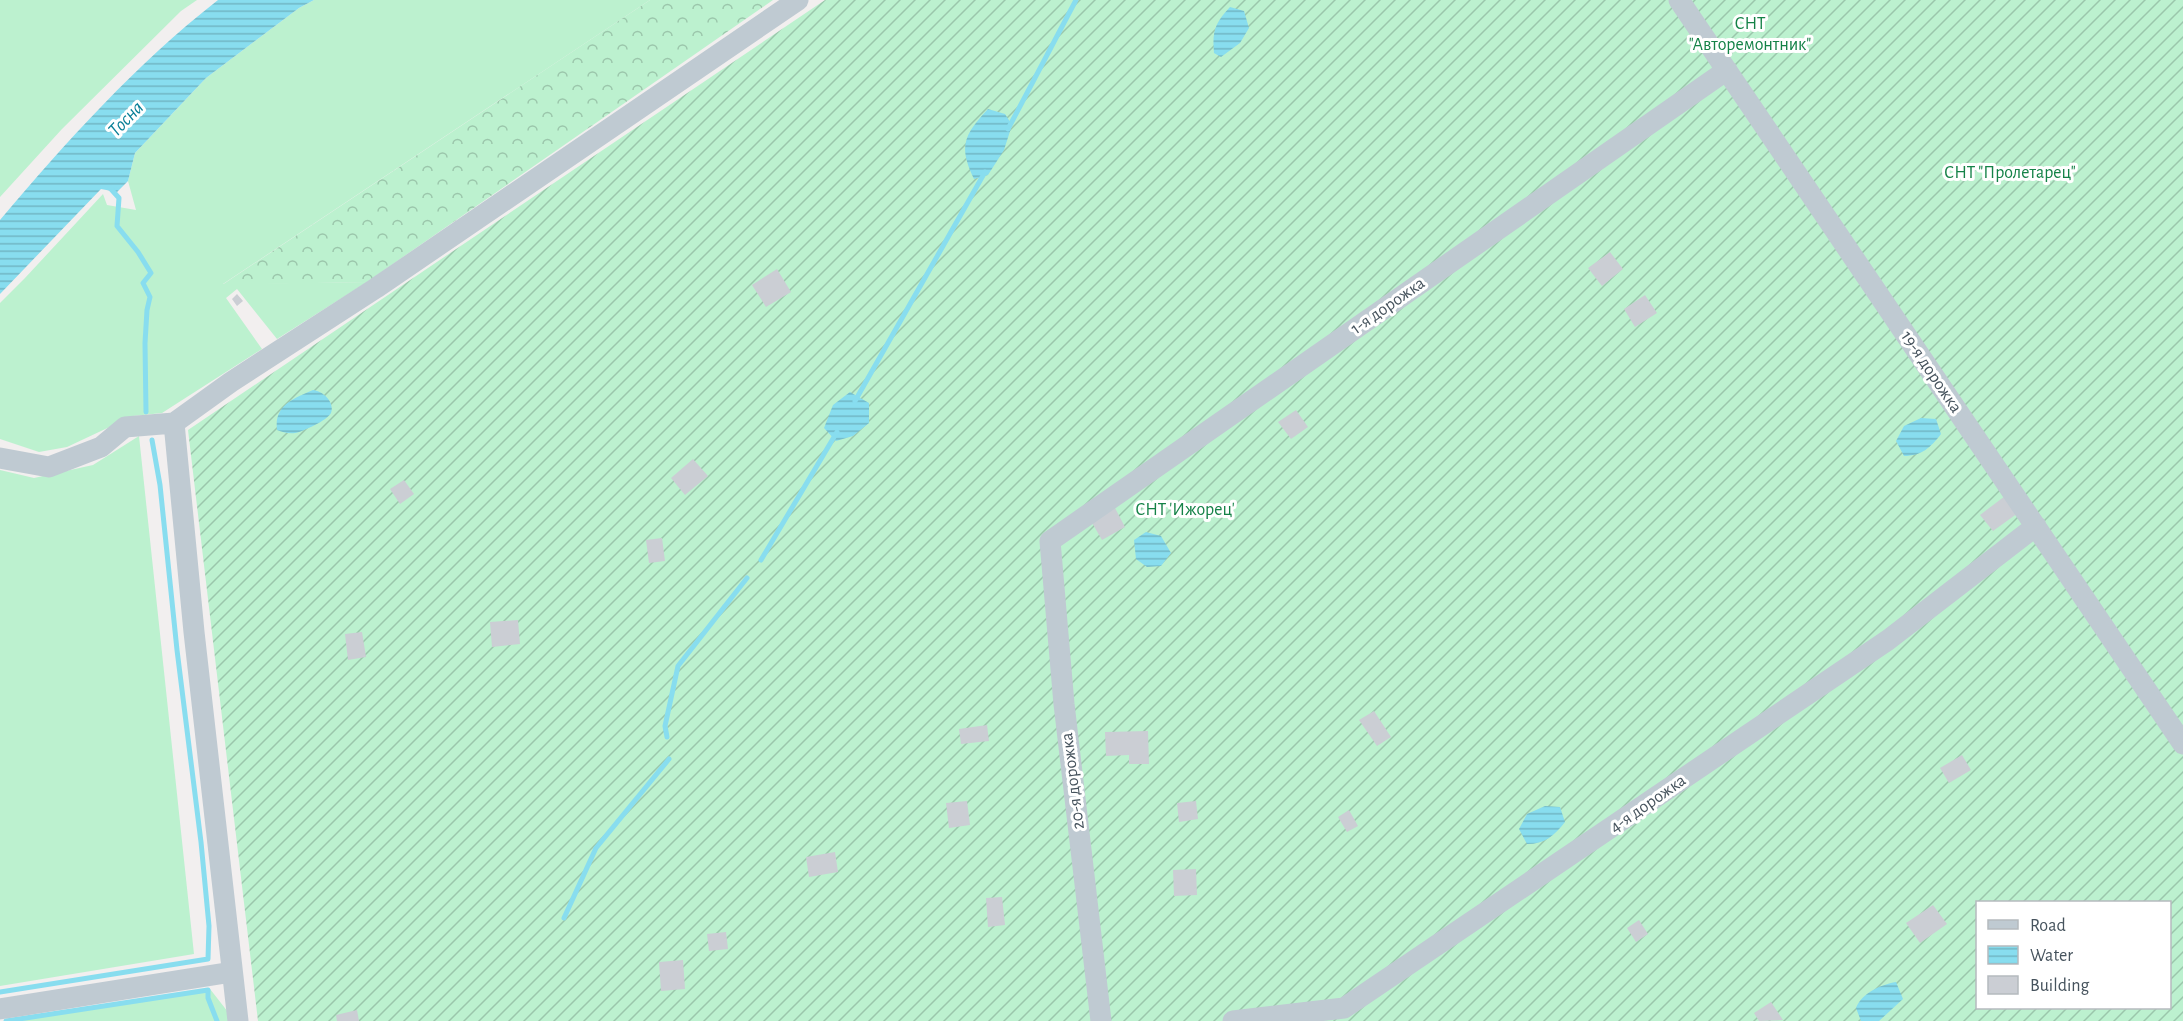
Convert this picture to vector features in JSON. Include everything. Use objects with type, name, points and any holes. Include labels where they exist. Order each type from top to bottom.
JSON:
[{"type":"street","points":[[0,458],[50,467],[101,447],[125,427],[174,423],[231,382],[376,288],[798,0]]},
{"type":"street","name":"19-я дорожка","points":[[1679,0],[2183,744]]},
{"type":"street","name":"1-я дорожка","points":[[1050,541],[1727,70]]},
{"type":"street","points":[[174,423],[195,644],[238,1021]]},
{"type":"street","name":"4-я дорожка","points":[[1233,1021],[1344,1008],[1888,640],[2036,526]]},
{"type":"street","name":"20-я дорожка","points":[[1050,541],[1064,704],[1101,1021]]},
{"type":"street","points":[[0,1009],[232,972]]},
{"type":"green space","points":[[0,0],[197,0],[181,11],[62,129],[0,197]]},
{"type":"green space","points":[[314,0],[650,0],[223,284],[367,282],[277,339],[237,289],[226,298],[262,349],[162,413],[133,416],[67,447],[39,452],[0,439],[0,303],[103,194],[107,205],[136,210],[128,181],[135,153],[206,78],[299,8]]},
{"type":"green space","points":[[650,0],[773,0],[367,282],[222,285]]},
{"type":"green space","name":"СНТ 'Ижорец'","points":[[825,0],[2183,0],[2183,1021],[258,1021],[188,430]]},
{"type":"green space","points":[[139,436],[194,954],[0,986],[0,470],[34,478],[93,465]]},
{"type":"green space","points":[[210,989],[228,1012],[229,1021],[15,1021]]},
{"type":"water","name":"Тосна","points":[[218,0],[314,0],[299,8],[206,78],[135,153],[128,181],[117,192],[101,189],[0,294],[0,220],[103,104],[159,50]]},
{"type":"water","points":[[1230,7],[1244,11],[1249,28],[1240,43],[1221,57],[1214,53],[1214,33],[1221,18]]},
{"type":"water","points":[[988,109],[1005,114],[1012,125],[1004,150],[988,175],[974,179],[966,158],[966,141],[973,126]]},
{"type":"water","points":[[313,390],[330,401],[332,409],[329,416],[298,432],[288,433],[277,430],[279,414],[286,404]]},
{"type":"water","points":[[850,392],[869,403],[869,423],[853,436],[836,441],[824,428],[833,405]]},
{"type":"water","points":[[1921,418],[1936,419],[1941,434],[1926,450],[1904,456],[1896,441],[1904,426]]},
{"type":"water","points":[[1146,532],[1161,536],[1171,553],[1161,566],[1147,567],[1136,559],[1134,540]]},
{"type":"water","points":[[1545,806],[1560,807],[1565,822],[1549,838],[1539,843],[1527,844],[1519,829],[1527,814]]},
{"type":"water","points":[[1896,982],[1903,999],[1879,1021],[1861,1021],[1856,1008],[1863,998],[1884,985]]},
{"type":"building","points":[[1610,252],[1623,269],[1602,286],[1588,268]]},
{"type":"building","points":[[777,269],[791,292],[766,307],[752,285]]},
{"type":"building","points":[[237,294],[243,301],[237,306],[232,299]]},
{"type":"building","points":[[1645,295],[1657,313],[1635,327],[1624,309]]},
{"type":"building","points":[[1296,410],[1308,427],[1291,439],[1278,422]]},
{"type":"building","points":[[693,459],[708,476],[685,495],[671,478]]},
{"type":"building","points":[[404,480],[414,494],[400,504],[390,489]]},
{"type":"building","points":[[2005,496],[2018,513],[1993,531],[1980,515]]},
{"type":"building","points":[[1115,508],[1125,527],[1102,540],[1091,521]]},
{"type":"building","points":[[662,538],[665,561],[649,563],[646,540]]},
{"type":"building","points":[[518,620],[520,644],[492,647],[490,622]]},
{"type":"building","points":[[362,632],[366,657],[348,660],[345,634]]},
{"type":"building","points":[[1374,711],[1391,737],[1377,746],[1359,720]]},
{"type":"building","points":[[987,725],[989,741],[961,744],[959,729]]},
{"type":"building","points":[[1148,731],[1149,764],[1129,764],[1129,755],[1106,756],[1105,732]]},
{"type":"building","points":[[1962,755],[1971,770],[1949,783],[1940,768]]},
{"type":"building","points":[[967,801],[970,825],[949,828],[946,803]]},
{"type":"building","points":[[1196,801],[1198,819],[1179,822],[1177,803]]},
{"type":"building","points":[[1349,810],[1358,826],[1347,832],[1338,817]]},
{"type":"building","points":[[835,852],[838,872],[809,877],[806,857]]},
{"type":"building","points":[[1196,869],[1197,895],[1174,896],[1173,870]]},
{"type":"building","points":[[1002,897],[1005,925],[988,927],[986,898]]},
{"type":"building","points":[[1933,905],[1947,924],[1920,943],[1906,923]]},
{"type":"building","points":[[1639,920],[1648,934],[1636,942],[1627,928]]},
{"type":"building","points":[[726,932],[728,949],[709,951],[707,934]]},
{"type":"building","points":[[683,960],[685,989],[661,991],[659,962]]},
{"type":"building","points":[[1771,1002],[1783,1020],[1759,1021],[1754,1013]]},
{"type":"building","points":[[357,1010],[359,1021],[337,1021],[336,1015]]},
{"type":"waterway","points":[[1008,129],[1076,0]]},
{"type":"waterway","points":[[855,401],[985,172]]},
{"type":"waterway","points":[[110,188],[119,198],[117,226],[151,273],[143,283],[150,297],[145,343],[146,412]]},
{"type":"waterway","points":[[761,560],[837,432]]},
{"type":"waterway","points":[[0,992],[208,959],[209,926],[201,842],[177,650],[160,485],[152,440]]},
{"type":"waterway","points":[[667,737],[665,726],[678,666],[747,578]]},
{"type":"waterway","points":[[564,918],[596,848],[669,759]]},
{"type":"waterway","points":[[6,1021],[208,990],[208,998],[217,1021]]},
{"type":"park label","name":"СНТ \"Авторемонтник\"","points":[[1750,34]]},
{"type":"park label","name":"СНТ \"Пролетарец\"","points":[[2010,173]]}]
